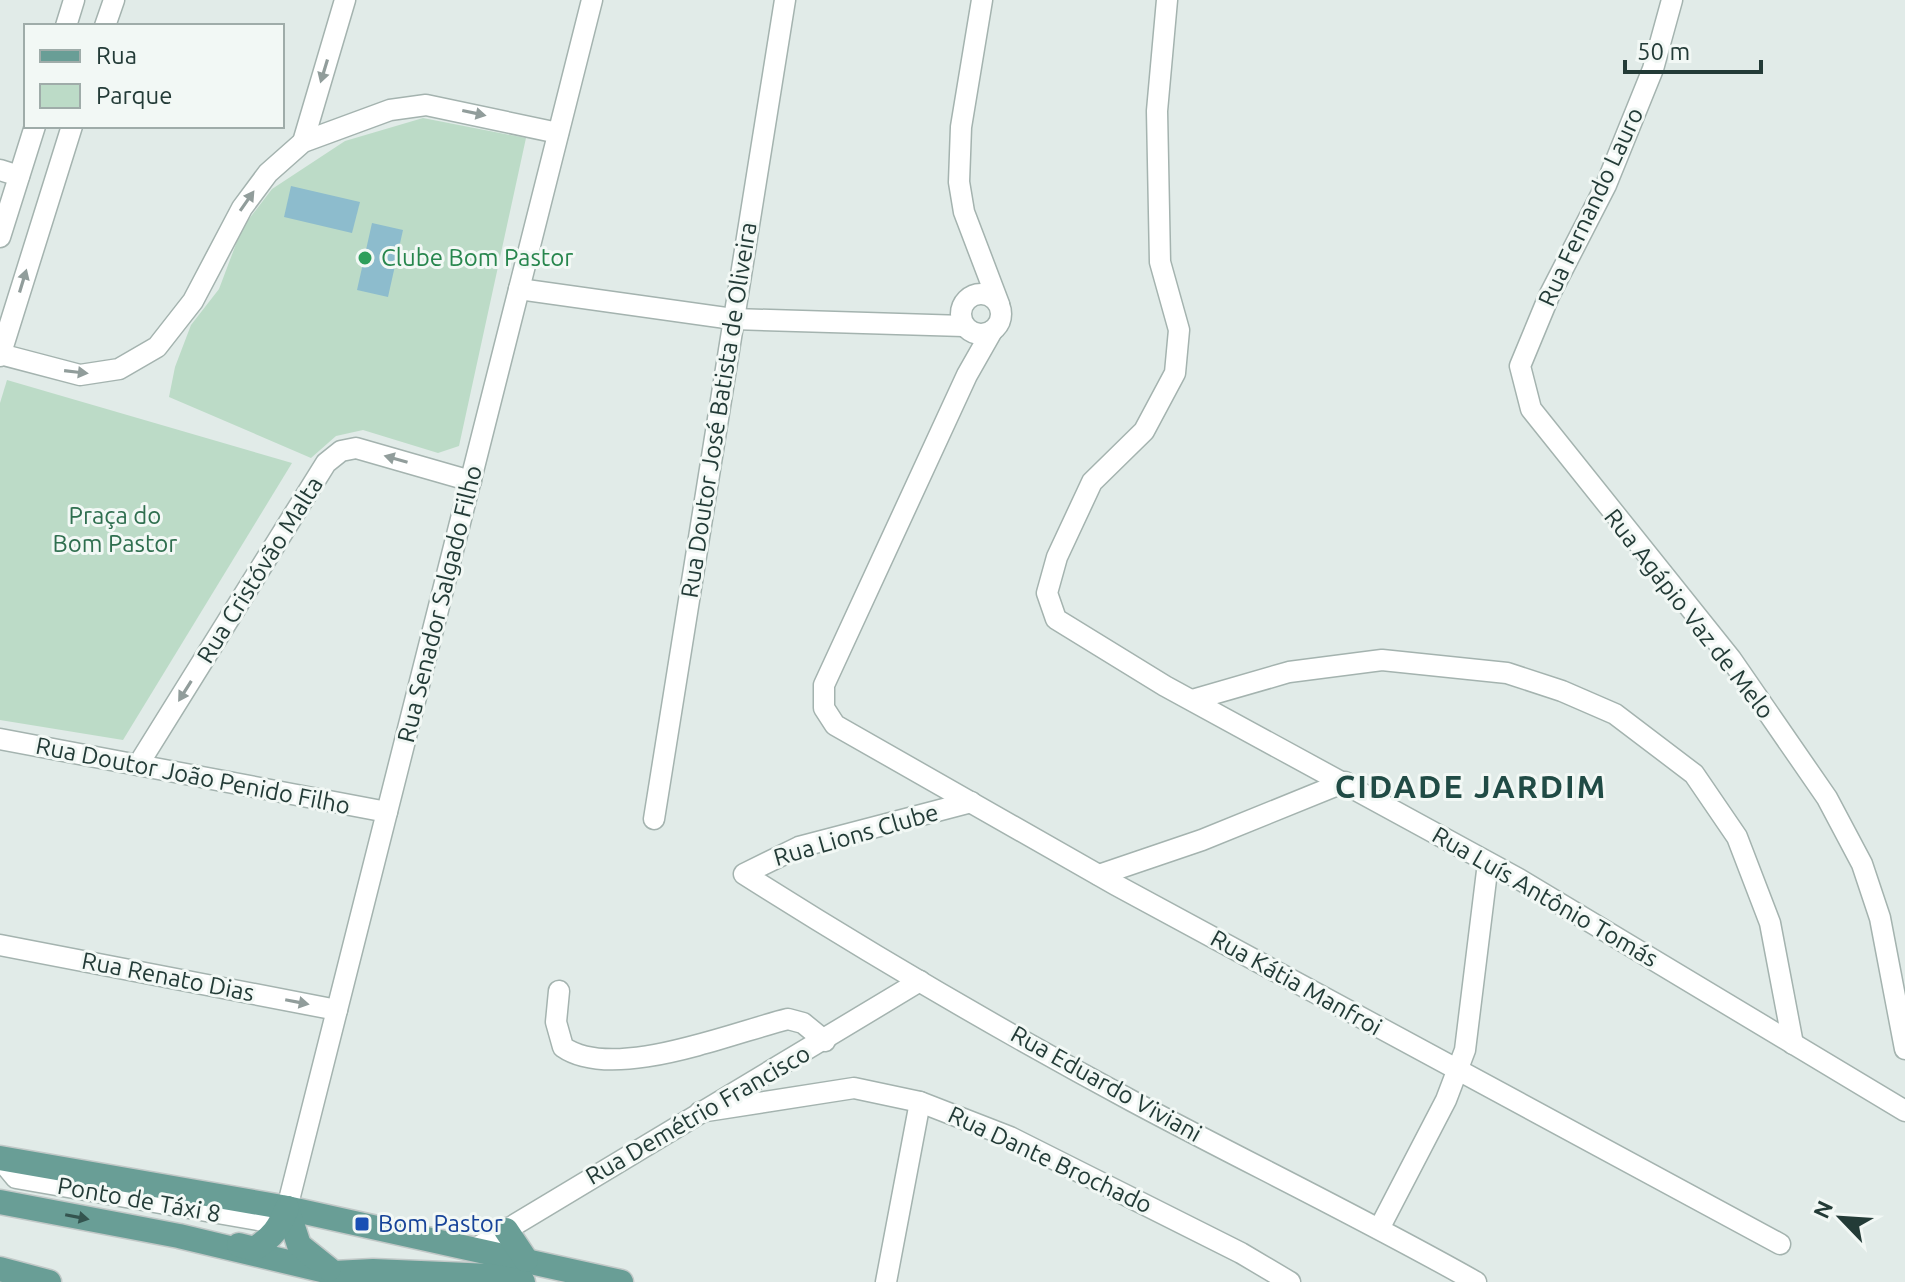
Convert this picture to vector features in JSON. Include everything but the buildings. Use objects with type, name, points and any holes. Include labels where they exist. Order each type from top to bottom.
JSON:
[{"type":"main road","points":[[0,1158],[284,1208],[476,1248],[524,1271]]},
{"type":"main road","points":[[0,1202],[179,1236],[334,1273],[373,1271],[491,1276],[524,1271],[621,1282]]},
{"type":"main road","points":[[179,1236],[197,1235],[254,1249],[278,1231],[284,1208]]},
{"type":"main road","points":[[284,1208],[299,1245],[334,1273]]},
{"type":"main road","points":[[506,1230],[524,1271]]},
{"type":"main road","points":[[373,1271],[476,1248]]},
{"type":"main road","points":[[0,1269],[49,1282]]},
{"type":"street","points":[[67,24],[74,0]]},
{"type":"street","points":[[106,24],[114,0]]},
{"type":"street","points":[[303,142],[345,0]]},
{"type":"street","name":"Rua Senador Salgado Filho","points":[[284,1208],[337,1010],[592,0]]},
{"type":"street","name":"Rua Doutor José Batista de Oliveira","points":[[654,819],[785,0]]},
{"type":"street","points":[[519,289],[733,319],[977,330],[1000,322],[999,304],[984,257],[964,212],[959,182],[961,127],[982,0]]},
{"type":"street","name":"Rua Luís Antônio Tomás","points":[[1167,0],[1157,111],[1159,247],[1160,262],[1179,330],[1175,373],[1144,431],[1092,482],[1057,557],[1047,593],[1056,619],[1192,700],[1488,863],[1905,1111]]},
{"type":"street","name":"Rua Fernando Lauro","points":[[1520,366],[1549,296],[1606,185],[1653,69],[1672,0]]},
{"type":"street","points":[[71,128],[0,354],[80,375],[119,369],[157,347],[193,301],[242,208],[268,173],[303,142],[390,110],[426,105],[558,133]]},
{"type":"street","points":[[0,237],[10,173],[34,128]]},
{"type":"street","points":[[977,330],[962,308],[972,296],[984,257]]},
{"type":"street","points":[[972,296],[984,294],[999,304]]},
{"type":"street","name":"Rua Kátia Manfroi","points":[[977,330],[967,375],[824,685],[824,708],[835,725],[1099,875],[1780,1244]]},
{"type":"street","name":"Rua Agápio Vaz de Melo","points":[[1520,366],[1531,409],[1583,479],[1731,659],[1827,798],[1862,864],[1880,918],[1905,1049]]},
{"type":"street","name":"Rua Cristóvão Malta","points":[[138,765],[326,463],[341,451],[356,448],[471,481]]},
{"type":"street","points":[[1192,700],[1289,672],[1382,660],[1507,673],[1562,691],[1615,714],[1694,774],[1737,837],[1770,923],[1793,1044]]},
{"type":"street","name":"Rua Doutor João Penido Filho","points":[[0,739],[387,812]]},
{"type":"street","points":[[1099,875],[1202,840],[1345,782]]},
{"type":"street","name":"Rua Lions Clube","points":[[744,874],[799,847],[971,802]]},
{"type":"street","points":[[1380,1227],[1465,1050],[1488,863]]},
{"type":"street","name":"Rua Eduardo Viviani","points":[[744,874],[920,981],[1132,1101],[1380,1227],[1476,1282]]},
{"type":"street","name":"Rua Renato Dias","points":[[0,945],[337,1010]]},
{"type":"street","name":"Rua Demétrio Francisco","points":[[476,1248],[700,1112],[825,1041],[920,981]]},
{"type":"street","points":[[559,991],[556,1022],[563,1047],[575,1056],[594,1061],[679,1050],[788,1019],[803,1023],[825,1041]]},
{"type":"street","name":"Rua Dante Brochado","points":[[700,1112],[854,1088],[920,1102],[1010,1137],[1241,1253],[1290,1282]]},
{"type":"street","points":[[886,1282],[920,1102]]},
{"type":"green space","name":"Clube Bom Pastor","points":[[423,118],[526,138],[459,446],[438,453],[363,430],[336,436],[311,458],[169,397],[175,367],[191,325],[219,289],[242,228],[272,189],[345,141]]},
{"type":"green space","name":"Praça do Bom Pastor","points":[[7,380],[292,463],[123,740],[0,720],[0,403]]},
{"type":"water","points":[[291,186],[360,202],[352,233],[284,217]]},
{"type":"water","points":[[372,223],[403,230],[388,297],[357,290]]},
{"type":"place","name":"Clube Bom Pastor","points":[[365,258]]},
{"type":"place","name":"Bom Pastor","points":[[362,1224]]},
{"type":"district","name":"CIDADE JARDIM","points":[[1471,787]]}]
